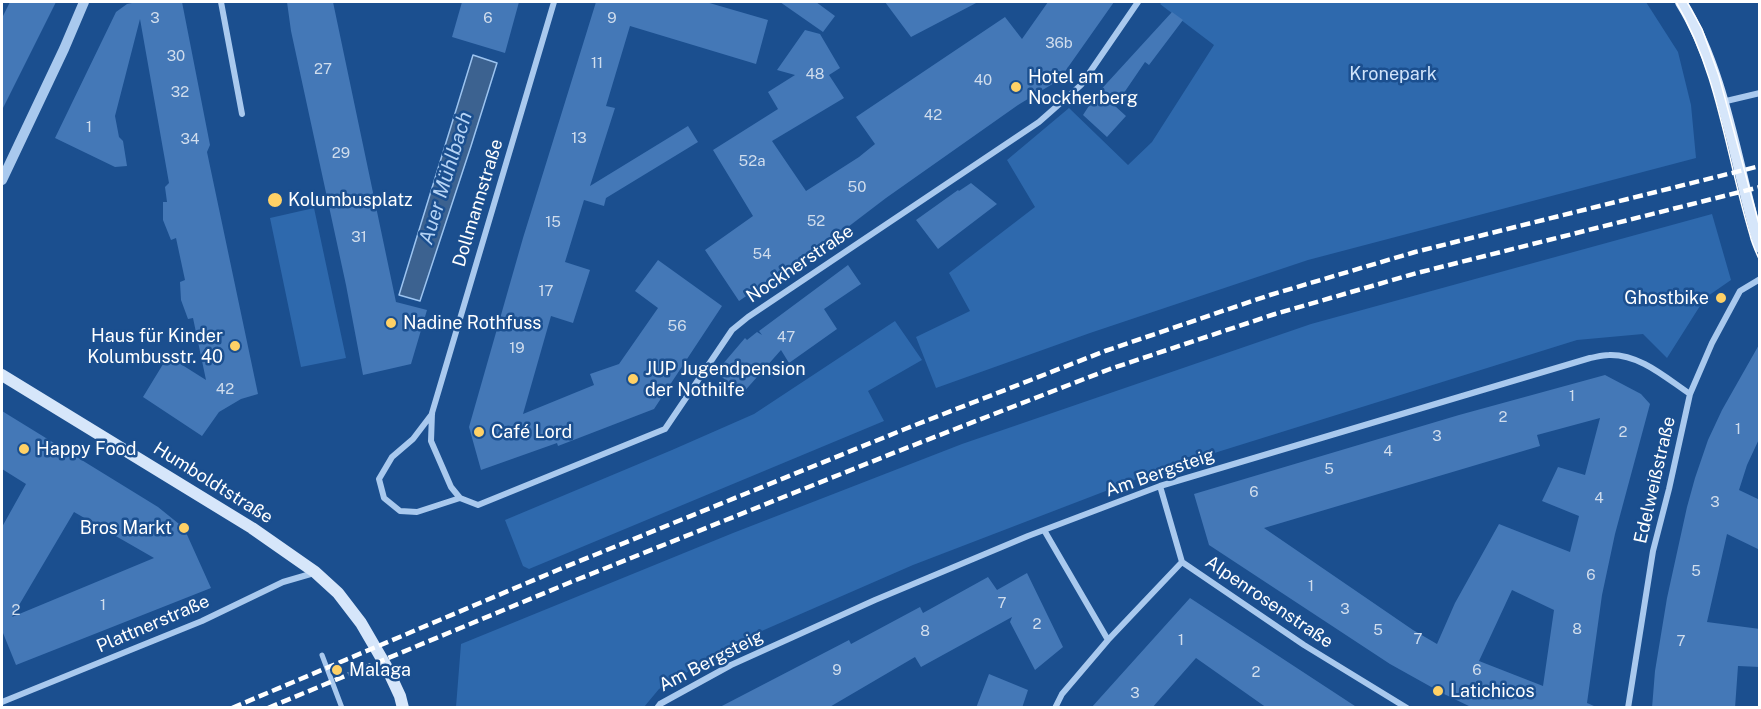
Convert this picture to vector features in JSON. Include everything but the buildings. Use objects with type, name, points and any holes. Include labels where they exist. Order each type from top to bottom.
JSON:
[{"type":"main road","points":[[1681,2],[1697,31],[1715,77],[1760,247]]},
{"type":"main road","name":"Humboldtstraße","points":[[2,375],[252,528],[315,572],[338,593],[361,623],[379,652],[400,696],[403,708]]},
{"type":"street","points":[[2,180],[84,2]]},
{"type":"street","points":[[221,2],[242,114]]},
{"type":"street","name":"Dollmannstraße","points":[[432,413],[413,439],[392,457],[379,478],[384,498],[400,511],[417,512],[460,498],[451,487],[431,441],[432,413],[554,2]]},
{"type":"street","name":"Nockherstraße","points":[[460,498],[478,505],[665,429],[732,330],[1039,122],[1080,85],[1138,2]]},
{"type":"street","points":[[1722,102],[1760,93]]},
{"type":"street","name":"Edelweißstraße","points":[[1628,708],[1653,551],[1690,394],[1712,343],[1740,291],[1760,279]]},
{"type":"street","name":"Am Bergsteig","points":[[657,708],[660,704],[731,664],[875,600],[1044,530],[1160,486],[1590,358],[1610,355],[1632,358],[1690,394]]},
{"type":"street","name":"Alpenrosenstraße","points":[[1160,486],[1182,562],[1304,645],[1407,708]]},
{"type":"street","points":[[1044,530],[1108,640]]},
{"type":"street","points":[[1055,708],[1062,694],[1108,640],[1182,562]]},
{"type":"street","name":"Plattnerstraße","points":[[2,702],[202,621],[283,582],[315,572]]},
{"type":"street","points":[[322,655],[342,708]]},
{"type":"green space","name":"Kronepark","points":[[1162,2],[1646,2],[1678,52],[1691,105],[1696,158],[1308,260],[1090,333],[936,388],[916,337],[970,311],[949,273],[1035,207],[1007,160],[1069,108],[1128,165],[1152,142],[1214,45],[1160,4]]},
{"type":"green space","points":[[314,208],[346,358],[301,367],[270,218]]},
{"type":"green space","points":[[1712,214],[1731,280],[1705,298],[1667,358],[1643,334],[1577,340],[1163,469],[913,565],[741,640],[659,689],[644,707],[456,707],[461,644],[733,533],[962,444],[1311,324]]},
{"type":"green space","points":[[895,321],[922,360],[868,391],[884,421],[529,569],[523,566],[505,520],[754,414]]},
{"type":"water","name":"Auer Mühlbach","points":[[473,55],[497,63],[420,301],[399,295]]},
{"type":"tram line","points":[[1676,2],[1690,29],[1712,86],[1752,242],[1760,261]]},
{"type":"tram line","points":[[1687,2],[1702,29],[1719,76],[1760,228]]},
{"type":"railway","points":[[232,708],[560,569],[905,429],[1105,351],[1270,295],[1415,252],[1760,166]]},
{"type":"railway","points":[[268,708],[571,582],[1110,369],[1275,314],[1417,273],[1760,187]]},
{"type":"place","name":"Hotel am Nockherberg","points":[[1016,87]]},
{"type":"place","name":"Kolumbusplatz","points":[[275,200]]},
{"type":"place","name":"Ghostbike","points":[[1721,298]]},
{"type":"place","name":"Nadine Rothfuss","points":[[391,323]]},
{"type":"place","name":"Haus für Kinder Kolumbusstr. 40","points":[[235,346]]},
{"type":"place","name":"JUP Jugendpension der Nothilfe","points":[[633,379]]},
{"type":"place","name":"Café Lord","points":[[479,432]]},
{"type":"place","name":"Happy Food","points":[[24,449]]},
{"type":"place","name":"Bros Markt","points":[[184,528]]},
{"type":"place","name":"Malaga","points":[[337,670]]},
{"type":"place","name":"Latichicos","points":[[1438,691]]}]
